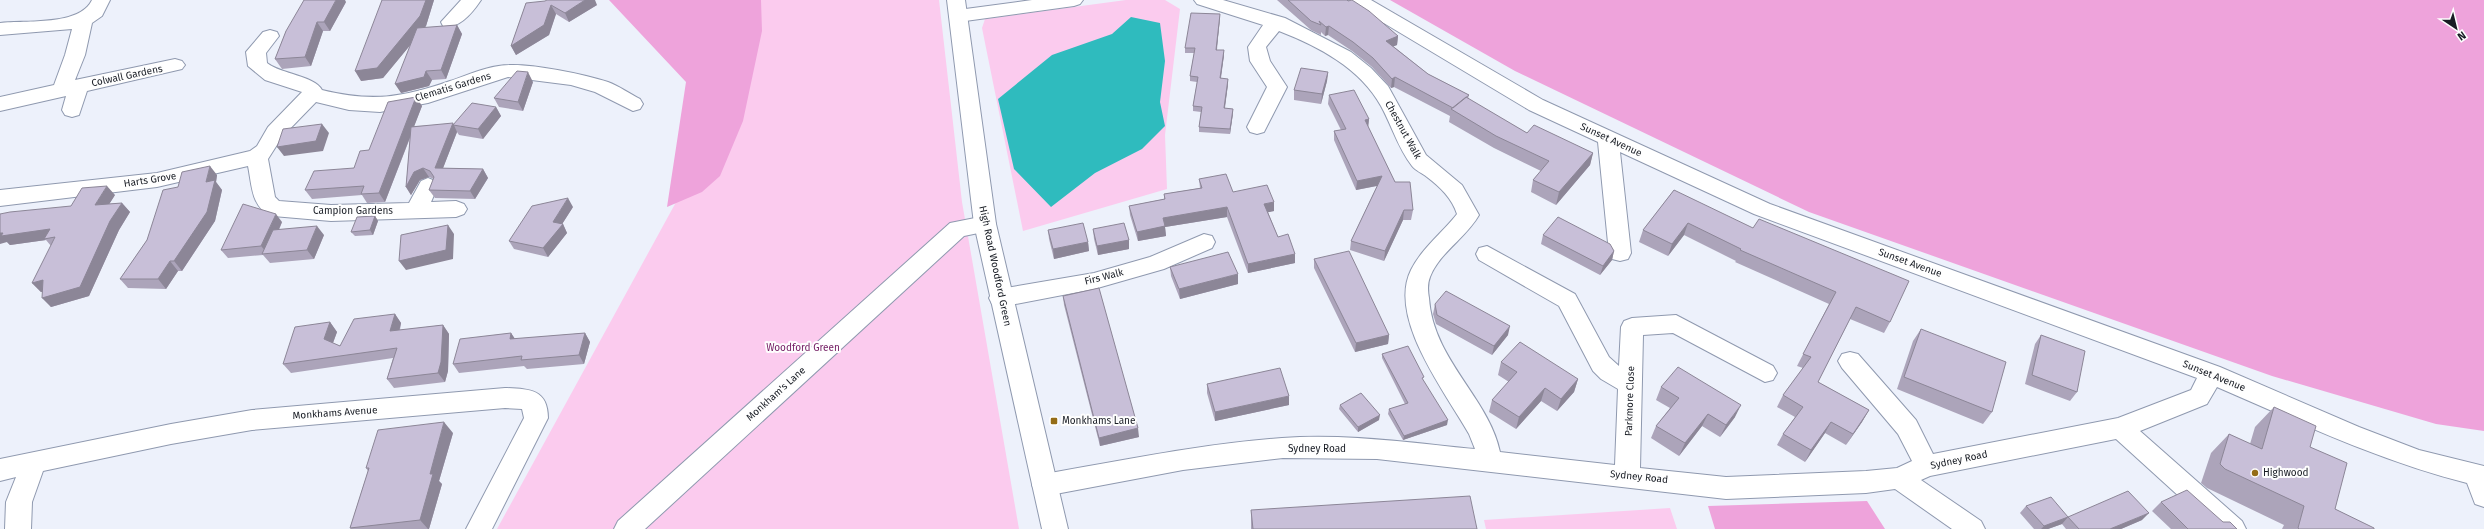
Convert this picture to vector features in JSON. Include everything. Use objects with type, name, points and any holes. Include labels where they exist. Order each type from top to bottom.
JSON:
[{"type":"street","points":[[0,29],[23,26],[70,24],[83,20],[95,12],[101,0]]},
{"type":"street","points":[[450,22],[472,0]]},
{"type":"street","points":[[957,8],[1074,0]]},
{"type":"street","name":"Chestnut Walk","points":[[1203,0],[1278,22],[1336,51],[1371,77],[1383,92],[1419,161],[1449,182],[1463,199],[1468,215],[1458,230],[1436,250],[1418,280],[1416,309],[1431,345],[1481,432],[1489,450],[1489,463]]},
{"type":"street","name":"Sunset Avenue","points":[[1358,0],[1536,105],[1762,209],[2212,374],[2350,434],[2482,483]]},
{"type":"street","name":"High Road Woodford Green","points":[[957,8],[985,224],[1000,298],[1055,529]]},
{"type":"street","name":"Colwall Gardens","points":[[72,110],[70,88],[83,20]]},
{"type":"street","points":[[1257,127],[1277,87],[1260,61],[1257,47],[1266,33],[1278,22]]},
{"type":"street","points":[[257,157],[264,151],[276,132],[312,94],[312,89],[301,82],[270,76],[258,66],[256,52],[270,36]]},
{"type":"street","name":"Colwall Gardens","points":[[0,104],[174,65]]},
{"type":"street","name":"Clematis Gardens","points":[[312,94],[349,103],[380,105],[428,96],[479,78],[508,71],[571,79],[602,87],[633,104]]},
{"type":"street","points":[[1608,138],[1620,253]]},
{"type":"street","name":"Harts Grove","points":[[0,198],[157,180],[257,157]]},
{"type":"street","name":"Campion Gardens","points":[[257,157],[265,200],[273,208],[331,213],[456,209]]},
{"type":"street","points":[[416,210],[428,186]]},
{"type":"street","name":"Monkham's Lane","points":[[627,529],[958,229],[985,224]]},
{"type":"street","name":"Firs Walk","points":[[1000,298],[1094,281],[1156,263],[1204,242]]},
{"type":"street","points":[[1487,254],[1567,300],[1601,364],[1609,372],[1630,384]]},
{"type":"street","name":"Parkmore Close","points":[[1627,475],[1632,327],[1676,324],[1765,373]]},
{"type":"street","points":[[1850,361],[1907,427],[1928,466]]},
{"type":"street","name":"Sydney Road","points":[[1045,485],[1182,460],[1283,448],[1377,449],[1489,463],[1627,475],[1726,488],[1866,482],[1898,478],[1928,466],[2120,428],[2199,396],[2212,374]]},
{"type":"street","name":"Monkhams Avenue","points":[[0,470],[171,434],[252,420],[505,398],[526,399],[536,405],[536,418],[479,529]]},
{"type":"street","points":[[2120,428],[2233,529]]},
{"type":"street","points":[[18,529],[19,502],[34,463]]},
{"type":"street","points":[[1898,478],[1972,529]]},
{"type":"green space","name":"Woodford Green","points":[[719,0],[939,0],[962,202],[1019,529],[497,529],[698,162]]},
{"type":"green space","points":[[1126,0],[1165,0],[1180,9],[1165,135],[1167,189],[1023,231],[982,28],[985,19]]},
{"type":"green space","points":[[1670,508],[1677,529],[1486,529],[1484,520]]},
{"type":"shaded area","points":[[609,0],[761,0],[762,31],[743,121],[720,176],[702,192],[667,207],[686,82]]},
{"type":"shaded area","points":[[1390,0],[2484,0],[2484,431],[2436,424],[2272,376],[1809,212],[1515,71]]},
{"type":"shaded area","points":[[1867,501],[1885,529],[1715,529],[1708,506]]},
{"type":"water","points":[[1131,17],[1160,23],[1165,61],[1160,102],[1165,126],[1142,149],[1095,173],[1051,207],[1014,169],[998,99],[1052,55],[1112,34]]},
{"type":"building","points":[[304,0],[336,0],[324,22],[317,22],[305,57],[275,59],[286,31]]},
{"type":"building","points":[[382,0],[426,0],[420,16],[377,68],[355,71]]},
{"type":"building","points":[[547,0],[585,0],[565,13],[551,5],[544,25],[511,46],[526,3]]},
{"type":"building","points":[[1288,0],[1352,0],[1369,11],[1398,36],[1386,41],[1428,74],[1469,95],[1453,108],[1395,77],[1392,79],[1373,58],[1353,42],[1329,26],[1326,27],[1319,21],[1321,25],[1311,21]]},
{"type":"building","points":[[1191,13],[1220,14],[1216,50],[1224,50],[1220,78],[1228,79],[1224,108],[1233,109],[1230,129],[1199,127],[1202,107],[1193,106],[1198,77],[1190,76],[1195,48],[1185,48]]},
{"type":"building","points":[[457,25],[441,70],[426,71],[424,77],[395,84],[417,28]]},
{"type":"building","points":[[1301,68],[1328,72],[1322,94],[1294,90]]},
{"type":"building","points":[[517,71],[528,72],[518,102],[494,98]]},
{"type":"building","points":[[1354,90],[1369,119],[1365,120],[1395,182],[1410,182],[1413,210],[1404,210],[1385,251],[1351,241],[1382,176],[1357,181],[1334,131],[1346,129],[1329,95]]},
{"type":"building","points":[[416,97],[379,193],[361,194],[364,186],[305,190],[314,171],[354,168],[360,151],[369,150],[388,102]]},
{"type":"building","points":[[1466,97],[1527,133],[1534,125],[1593,153],[1559,192],[1533,180],[1549,161],[1496,136],[1451,109]]},
{"type":"building","points":[[472,103],[496,107],[478,129],[453,125]]},
{"type":"building","points":[[453,123],[435,168],[483,169],[470,191],[429,190],[434,177],[430,171],[423,168],[414,172],[406,187],[411,127]]},
{"type":"building","points":[[322,124],[316,141],[277,147],[283,129]]},
{"type":"building","points":[[210,166],[206,182],[215,180],[207,212],[174,261],[170,261],[158,279],[120,279],[147,240],[163,190],[178,187],[182,172]]},
{"type":"building","points":[[1226,174],[1233,192],[1267,185],[1274,202],[1264,204],[1278,237],[1288,234],[1295,254],[1248,264],[1227,207],[1163,218],[1165,226],[1137,232],[1129,206],[1165,199],[1164,194],[1202,188],[1199,179]]},
{"type":"building","points":[[107,186],[95,205],[122,203],[110,221],[80,287],[42,298],[43,280],[32,283],[55,237],[44,239],[50,229],[1,236],[3,233],[0,233],[0,214],[71,206],[82,188]]},
{"type":"building","points":[[1674,190],[1753,228],[1759,219],[1909,281],[1890,322],[1856,307],[1818,382],[1869,410],[1853,434],[1831,422],[1811,450],[1783,434],[1803,407],[1783,395],[1811,357],[1803,354],[1836,292],[1740,250],[1741,249],[1688,223],[1672,244],[1643,230]]},
{"type":"building","points":[[568,198],[553,222],[563,224],[543,248],[509,241],[532,206]]},
{"type":"building","points":[[243,204],[276,214],[261,246],[221,250]]},
{"type":"building","points":[[375,216],[370,230],[351,232],[357,217]]},
{"type":"building","points":[[1558,217],[1610,244],[1614,251],[1603,266],[1543,235]]},
{"type":"building","points":[[1083,223],[1088,242],[1053,249],[1048,230]]},
{"type":"building","points":[[1124,223],[1129,240],[1097,246],[1093,229]]},
{"type":"building","points":[[448,225],[446,250],[399,261],[401,235]]},
{"type":"building","points":[[317,226],[307,250],[262,254],[273,230]]},
{"type":"building","points":[[1349,251],[1389,335],[1356,343],[1314,259]]},
{"type":"building","points":[[1228,252],[1238,274],[1179,289],[1170,267]]},
{"type":"building","points":[[1099,288],[1138,428],[1099,438],[1063,296]]},
{"type":"building","points":[[1446,291],[1510,326],[1494,346],[1437,315],[1435,304]]},
{"type":"building","points":[[395,314],[390,331],[443,325],[441,362],[438,373],[387,379],[397,348],[283,364],[295,327],[330,322],[324,339],[340,346],[354,319]]},
{"type":"building","points":[[1921,329],[2006,362],[1992,412],[1904,377]]},
{"type":"building","points":[[511,333],[510,339],[585,333],[579,355],[521,360],[522,356],[453,364],[460,339]]},
{"type":"building","points":[[2041,335],[2085,351],[2077,392],[2032,375]]},
{"type":"building","points":[[1520,342],[1578,379],[1561,399],[1545,388],[1519,417],[1492,400],[1517,372],[1501,362]]},
{"type":"building","points":[[1408,346],[1424,377],[1422,378],[1448,420],[1404,436],[1389,409],[1408,403],[1382,354]]},
{"type":"building","points":[[1678,367],[1741,405],[1726,425],[1708,414],[1685,443],[1656,426],[1679,398],[1661,387]]},
{"type":"building","points":[[1280,368],[1289,396],[1215,412],[1207,384]]},
{"type":"building","points":[[1361,393],[1380,415],[1358,427],[1340,405]]},
{"type":"building","points":[[2274,407],[2316,426],[2310,447],[2347,463],[2335,509],[2374,529],[2299,529],[2304,506],[2225,469],[2220,464],[2229,434],[2262,449]]},
{"type":"building","points":[[444,422],[430,474],[433,474],[420,520],[350,528],[369,468],[366,468],[378,430]]},
{"type":"building","points":[[2187,490],[2223,522],[2230,522],[2237,529],[2188,529],[2161,502]]},
{"type":"building","points":[[2128,491],[2149,513],[2110,529],[2079,529],[2068,517]]},
{"type":"building","points":[[1470,496],[1477,529],[1253,529],[1251,510]]},
{"type":"building","points":[[2051,497],[2068,517],[2044,526],[2026,506]]},
{"type":"place","name":"Monkhams Lane","points":[[1054,421]]},
{"type":"place","name":"Highwood","points":[[2255,473]]}]
